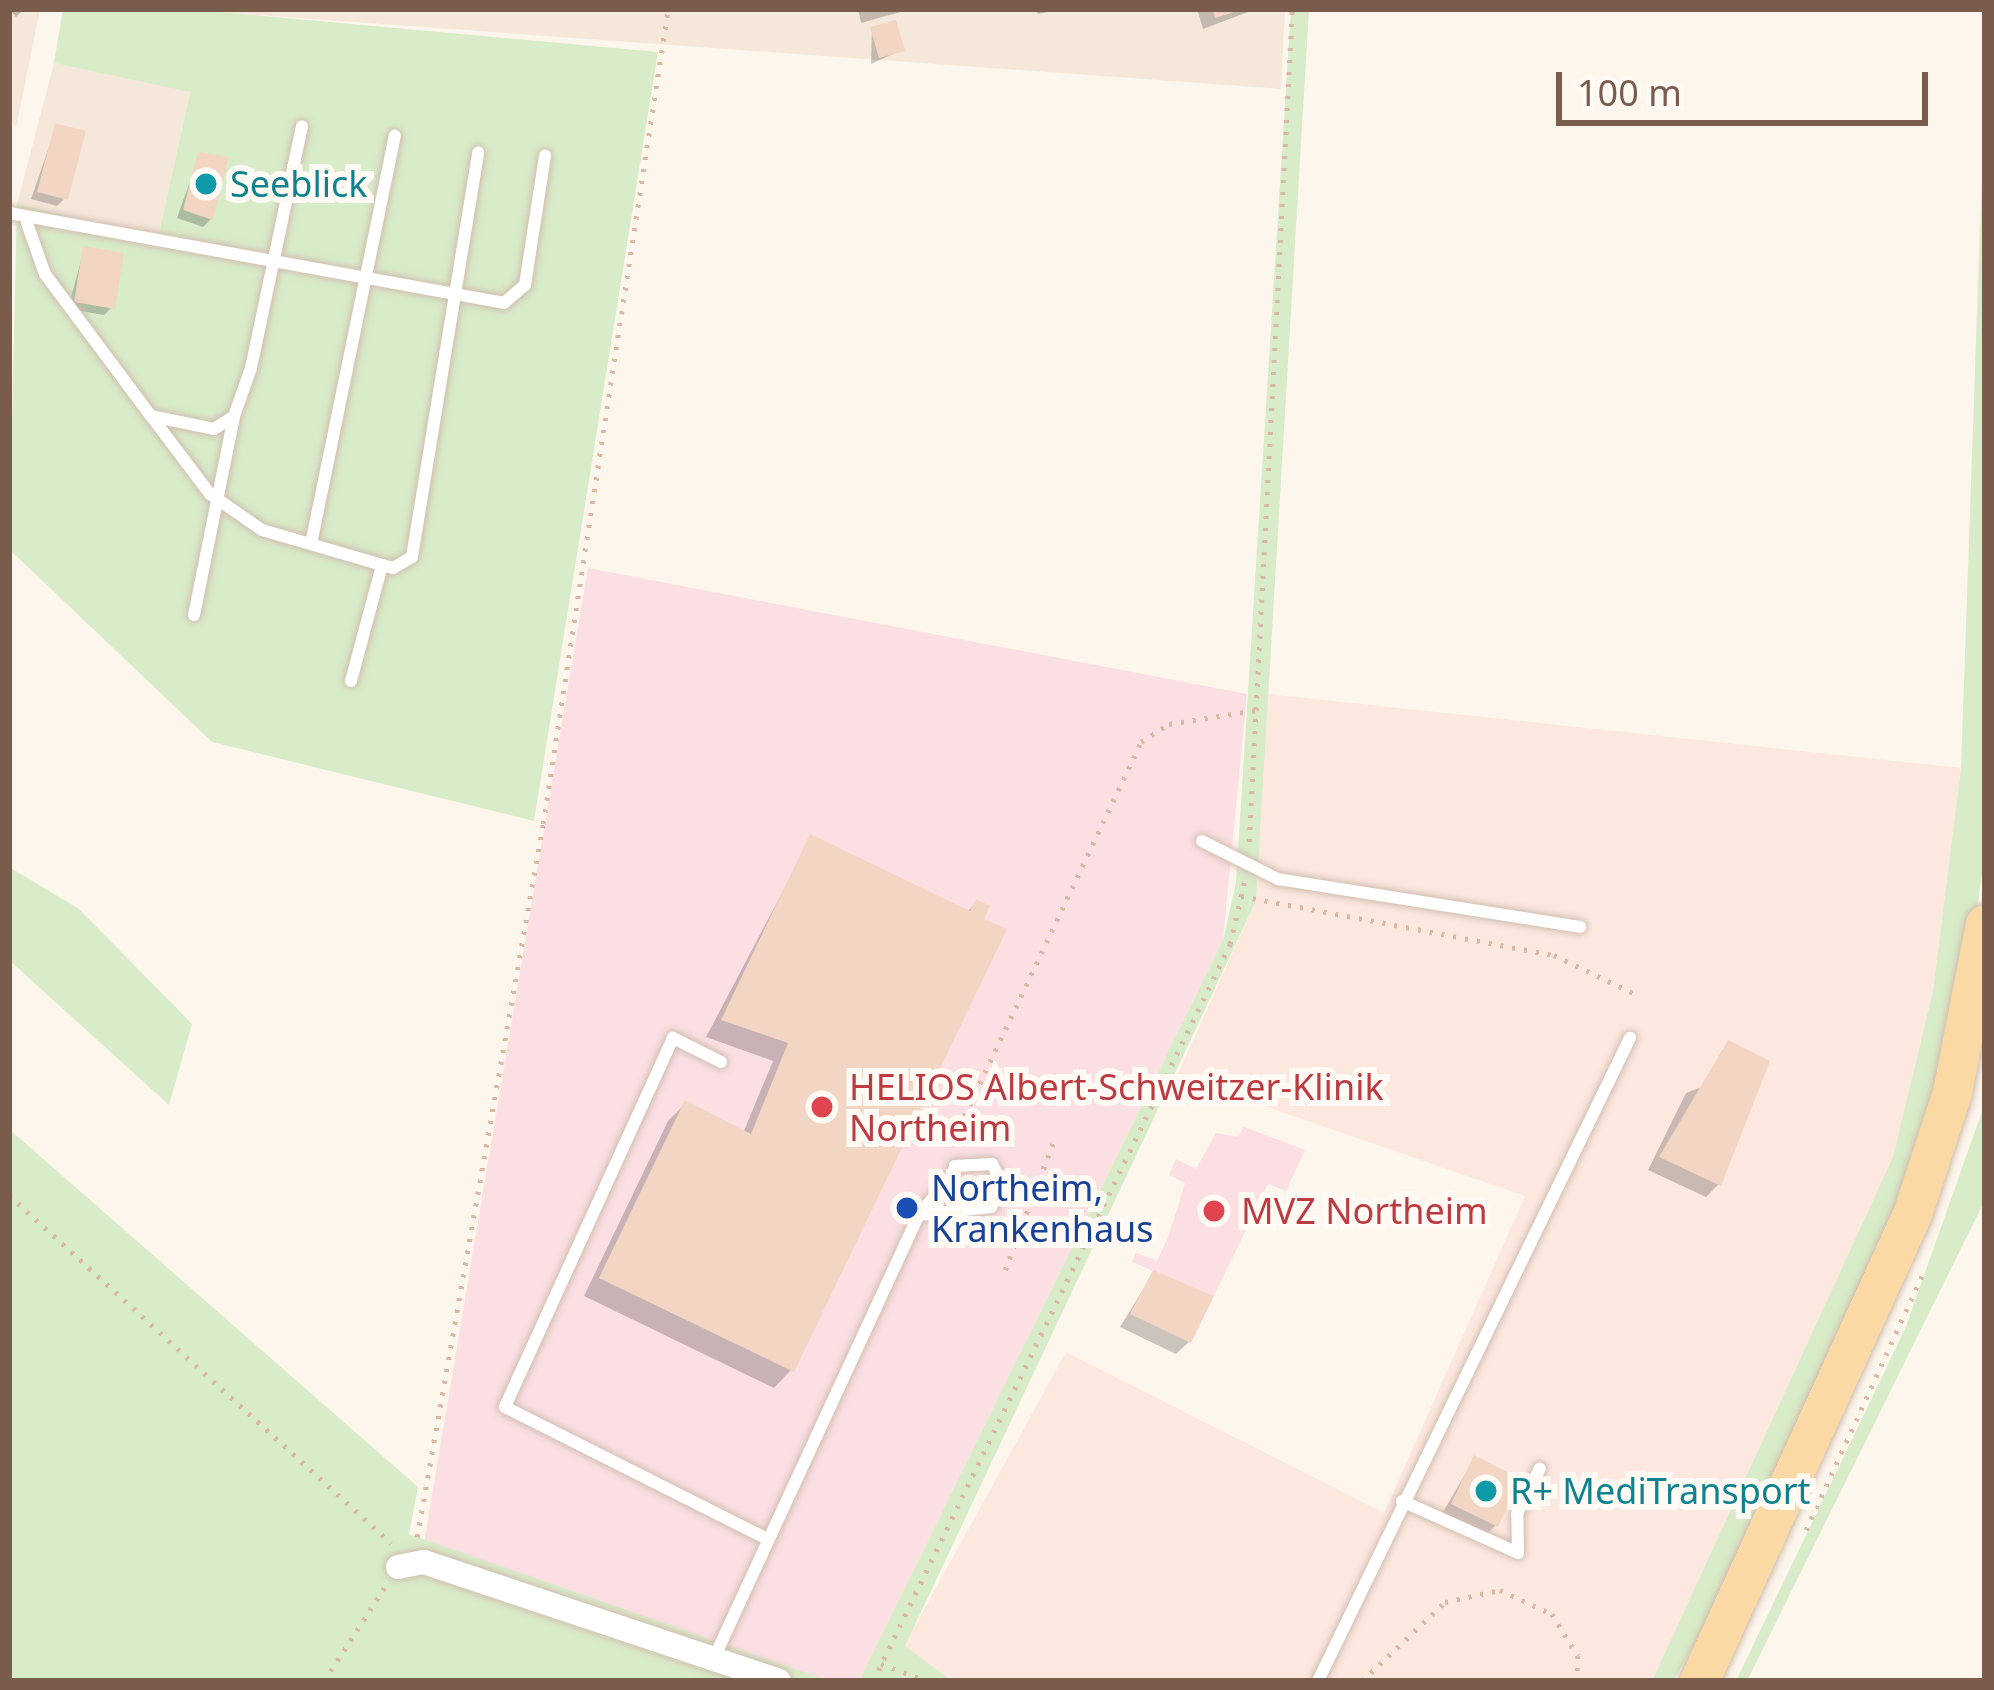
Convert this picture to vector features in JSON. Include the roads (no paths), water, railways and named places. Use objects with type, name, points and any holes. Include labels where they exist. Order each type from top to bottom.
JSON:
[{"type":"main road","points":[[1700,1681],[1912,1214],[1952,1092],[1985,924]]},
{"type":"street","points":[[398,1568],[424,1562],[779,1681]]},
{"type":"lane","points":[[194,615],[210,494],[234,416],[302,126]]},
{"type":"lane","points":[[311,544],[395,136]]},
{"type":"lane","points":[[27,223],[45,274],[210,494],[262,530],[382,566],[412,557],[448,297],[478,152]]},
{"type":"lane","points":[[9,213],[27,223],[504,303],[526,285],[545,156]]},
{"type":"lane","points":[[151,416],[188,431],[234,416]]},
{"type":"lane","points":[[352,680],[382,566]]},
{"type":"lane","points":[[1202,841],[1248,866],[1580,927]]},
{"type":"lane","points":[[721,1062],[673,1038],[505,1407],[763,1538]]},
{"type":"lane","points":[[1318,1681],[1630,1038]]},
{"type":"lane","points":[[714,1658],[763,1538],[919,1215],[969,1158],[992,1164],[1002,1186],[991,1207],[919,1215]]},
{"type":"lane","points":[[948,1180],[961,1208]]},
{"type":"lane","points":[[1402,1502],[1518,1553],[1517,1514],[1540,1468]]},
{"type":"place","name":"Seeblick","points":[[206,184]]},
{"type":"place","name":"HELIOS Albert-Schweitzer-Klinik Northeim","points":[[822,1107]]},
{"type":"place","name":"Northeim, Krankenhaus","points":[[907,1208]]},
{"type":"place","name":"MVZ Northeim","points":[[1214,1211]]},
{"type":"place","name":"R+ MediTransport","points":[[1486,1491]]}]
